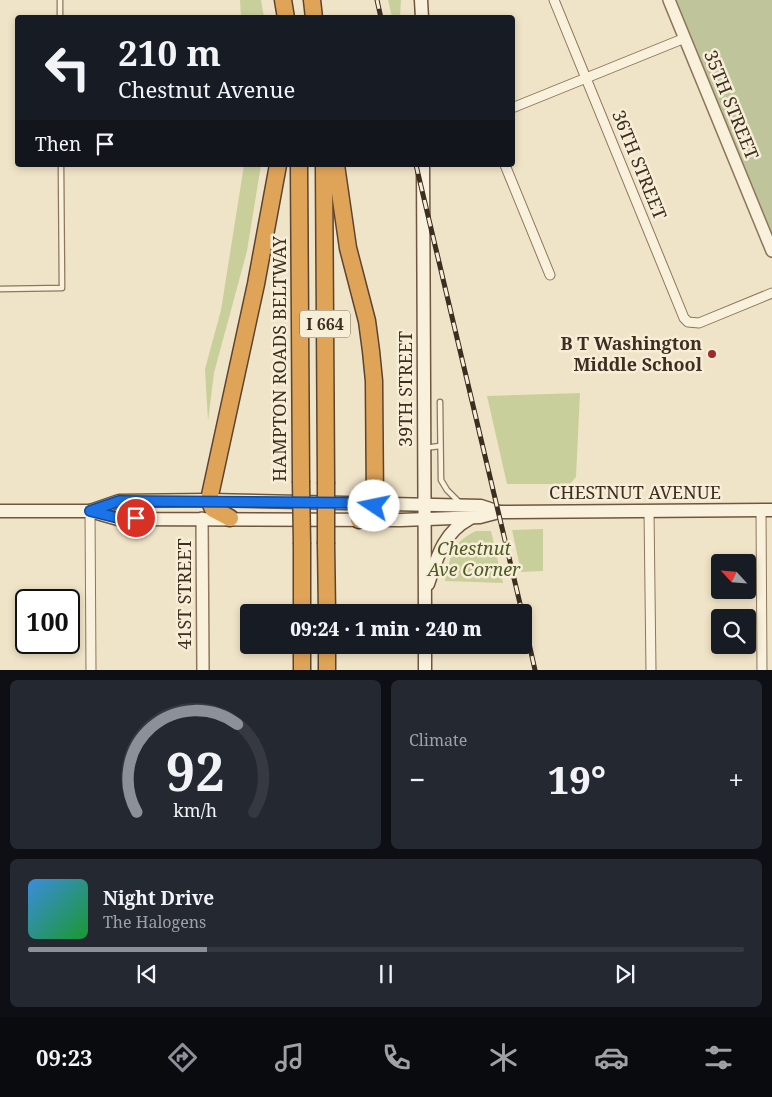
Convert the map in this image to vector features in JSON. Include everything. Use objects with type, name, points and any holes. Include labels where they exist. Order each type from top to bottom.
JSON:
[{"type":"highway","points":[[283,0],[286,15]]},
{"type":"highway","points":[[312,0],[314,15]]},
{"type":"highway","points":[[230,518],[213,509],[209,500],[256,284],[278,167]]},
{"type":"highway","name":"HAMPTON ROADS BELTWAY","points":[[299,167],[302,604]]},
{"type":"highway","name":"I 664","points":[[324,167],[327,604]]},
{"type":"highway","points":[[336,167],[348,248],[367,321],[374,381],[375,503],[371,511],[359,520]]},
{"type":"highway","points":[[302,654],[302,670]]},
{"type":"highway","points":[[327,654],[327,670]]},
{"type":"main road","points":[[422,0],[422,15]]},
{"type":"main road","name":"39TH STREET","points":[[423,167],[424,604]]},
{"type":"main road","name":"CHESTNUT AVENUE","points":[[90,511],[119,501],[209,500],[481,506],[498,512]]},
{"type":"main road","name":"CHESTNUT AVENUE","points":[[0,511],[90,511],[118,518],[424,520],[471,518],[498,512],[766,510]]},
{"type":"main road","points":[[424,594],[446,538],[459,525],[471,518]]},
{"type":"main road","points":[[425,654],[425,670]]},
{"type":"street","name":"36TH STREET","points":[[554,0],[684,318],[694,324],[772,293]]},
{"type":"street","name":"35TH STREET","points":[[669,0],[772,251]]},
{"type":"street","points":[[515,107],[685,38]]},
{"type":"street","points":[[506,167],[550,275]]},
{"type":"street","points":[[762,670],[766,510]]},
{"type":"street","points":[[90,511],[91,670]]},
{"type":"street","points":[[649,511],[651,670]]},
{"type":"street","name":"41ST STREET","points":[[202,518],[203,670]]},
{"type":"lane","points":[[60,0],[60,15]]},
{"type":"lane","points":[[0,288],[62,288],[61,167]]},
{"type":"lane","points":[[440,402],[440,480],[462,506]]},
{"type":"lane","points":[[423,448],[440,446]]},
{"type":"green space","points":[[240,0],[261,0],[264,15],[241,15]]},
{"type":"green space","points":[[388,0],[401,0],[400,15],[392,15]]},
{"type":"green space","points":[[675,0],[772,0],[772,233]]},
{"type":"green space","points":[[244,167],[261,167],[247,251],[214,373],[208,421],[205,369],[221,310]]},
{"type":"green space","points":[[580,393],[576,477],[570,484],[507,484],[487,396]]},
{"type":"green space","points":[[543,529],[543,571],[521,572],[512,530]]},
{"type":"green space","name":"Chestnut Ave Corner","points":[[476,531],[491,531],[503,583],[445,581],[453,551],[461,540]]},
{"type":"railway","points":[[377,0],[380,15]]},
{"type":"railway","points":[[416,167],[520,604]]},
{"type":"railway","points":[[531,654],[535,670]]},
{"type":"place","name":"B T Washington Middle School","points":[[712,354]]},
{"type":"route","points":[[136,518],[118,518],[90,511],[119,501],[209,500],[375,503],[374,506]]}]
